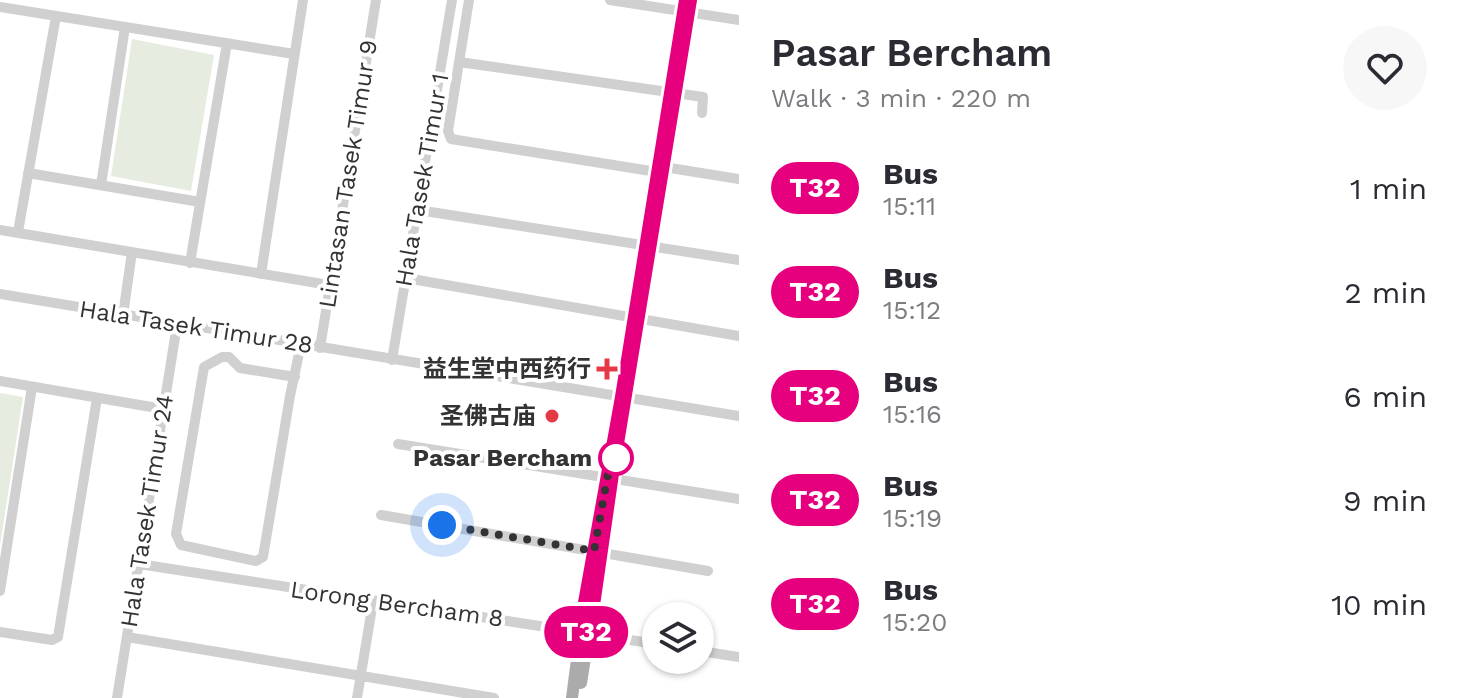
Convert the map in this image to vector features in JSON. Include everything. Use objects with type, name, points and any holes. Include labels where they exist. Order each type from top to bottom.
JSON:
[{"type":"main road","points":[[572,698],[687,6]]},
{"type":"main road","points":[[578,698],[585,632]]},
{"type":"street","points":[[261,274],[303,0]]},
{"type":"street","name":"Lintasan Tasek Timur 9","points":[[320,348],[376,0]]},
{"type":"street","name":"Hala Tasek Timur 1","points":[[392,360],[452,0]]},
{"type":"street","points":[[469,0],[448,134],[451,139],[739,179]]},
{"type":"street","points":[[610,0],[687,6],[739,20]]},
{"type":"street","points":[[0,7],[294,54]]},
{"type":"street","points":[[18,232],[56,16]]},
{"type":"street","points":[[101,185],[125,27]]},
{"type":"street","points":[[190,263],[227,43]]},
{"type":"street","points":[[459,62],[703,97],[702,113]]},
{"type":"street","points":[[28,173],[200,202]]},
{"type":"street","points":[[418,210],[739,260]]},
{"type":"street","points":[[0,230],[329,285]]},
{"type":"street","points":[[123,315],[132,252]]},
{"type":"street","points":[[406,278],[739,336]]},
{"type":"street","name":"Hala Tasek Timur 28","points":[[0,294],[739,416]]},
{"type":"street","name":"Hala Tasek Timur 24","points":[[117,698],[177,325]]},
{"type":"street","points":[[295,377],[240,368],[229,357],[222,357],[204,367],[176,534],[181,545],[253,561],[263,557],[301,344]]},
{"type":"street","points":[[0,381],[163,409]]},
{"type":"street","points":[[0,591],[32,387]]},
{"type":"street","points":[[0,632],[52,640],[58,637],[97,398]]},
{"type":"street","points":[[398,444],[739,499]]},
{"type":"street","points":[[381,515],[708,571]]},
{"type":"street","name":"Lorong Bercham 8","points":[[139,564],[642,642]]},
{"type":"street","points":[[357,698],[373,602]]},
{"type":"street","points":[[127,637],[494,698]]},
{"type":"street","points":[[714,653],[739,657]]},
{"type":"shaded area","points":[[132,39],[214,55],[191,191],[111,176]]},
{"type":"shaded area","points":[[0,393],[23,397],[0,546]]},
{"type":"bus line","name":"T32","points":[[685,0],[621,397],[583,608],[580,631],[590,633],[691,0]]},
{"type":"place","name":"益生堂中西药行","points":[[607,369]]},
{"type":"place","name":"圣佛古庙","points":[[552,416]]},
{"type":"place","name":"Pasar Bercham","points":[[616,458]]},
{"type":"route","points":[[442,525],[594,551],[612,452],[616,458]]}]
